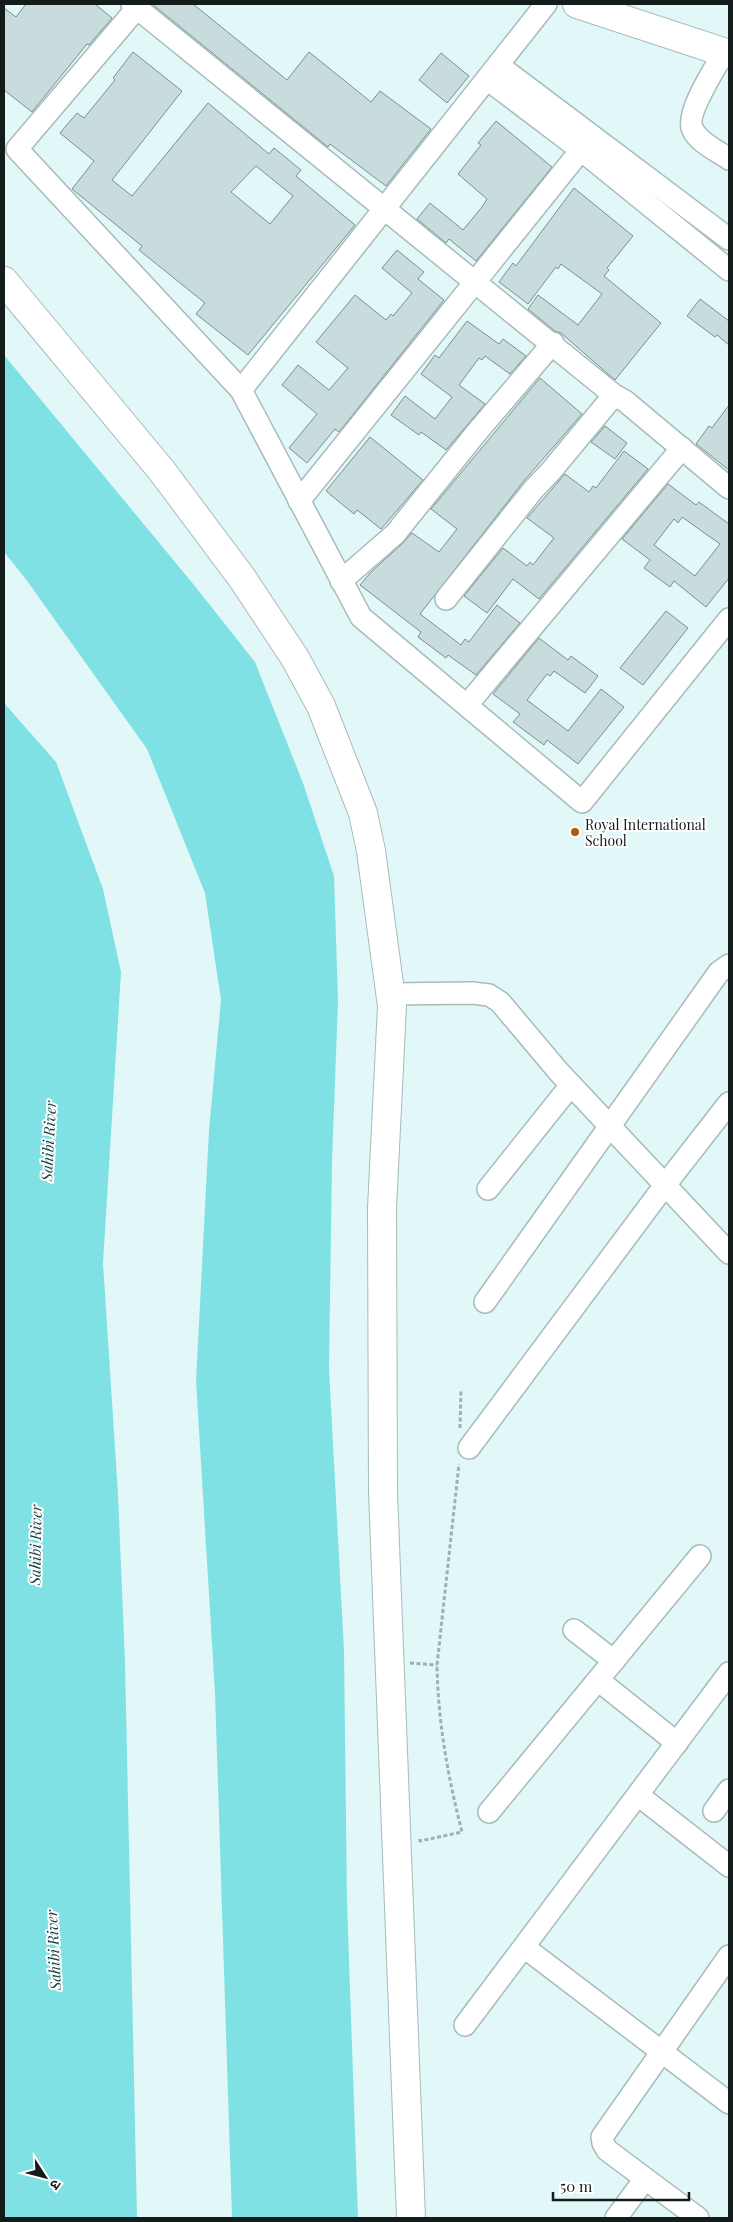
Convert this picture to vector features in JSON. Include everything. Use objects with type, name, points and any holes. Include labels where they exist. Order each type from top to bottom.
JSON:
[{"type":"street","points":[[241,390],[546,4]]},
{"type":"street","points":[[577,4],[726,53],[694,108],[690,123],[693,131],[700,139],[729,159]]},
{"type":"street","points":[[729,488],[625,401],[614,395],[553,343],[383,208],[135,6],[17,150],[241,390],[360,617],[582,802],[729,619]]},
{"type":"street","points":[[492,72],[581,150],[729,270]]},
{"type":"street","points":[[492,72],[729,239]]},
{"type":"street","points":[[299,500],[581,150]]},
{"type":"street","points":[[4,281],[162,471],[242,578],[304,674],[321,706],[363,813],[371,851],[392,1006],[382,1208],[382,1492],[411,2218]]},
{"type":"street","points":[[341,581],[395,534],[477,432],[553,343]]},
{"type":"street","points":[[446,599],[533,490],[614,395]]},
{"type":"street","points":[[467,705],[682,448]]},
{"type":"street","points":[[485,1302],[718,972],[729,965]]},
{"type":"street","points":[[390,994],[472,992],[489,995],[500,1002],[571,1085],[729,1251]]},
{"type":"street","points":[[488,1189],[571,1085]]},
{"type":"street","points":[[464,1454],[665,1185],[729,1103]]},
{"type":"street","points":[[488,1812],[700,1556]]},
{"type":"street","points":[[574,1630],[614,1661]]},
{"type":"street","points":[[465,2025],[729,1673]]},
{"type":"street","points":[[598,1680],[677,1743]]},
{"type":"street","points":[[714,1811],[729,1790]]},
{"type":"street","points":[[638,1795],[729,1866]]},
{"type":"street","points":[[524,1947],[729,2103]]},
{"type":"street","points":[[698,2218],[607,2150],[603,2144],[602,2137],[729,1956]]},
{"type":"street","points":[[616,2218],[645,2179]]},
{"type":"path","points":[[420,1841],[462,1832],[449,1780],[443,1744],[437,1698],[437,1665],[464,1454]]},
{"type":"path","points":[[410,1663],[437,1665]]},
{"type":"water","points":[[4,355],[194,585],[255,662],[303,783],[334,876],[338,1001],[332,1162],[329,1368],[344,1651],[347,1903],[358,2218],[232,2218],[215,1693],[196,1381],[209,1130],[221,1000],[205,893],[147,749],[25,578],[4,552]]},
{"type":"water","name":"Sahibi River","points":[[4,703],[56,762],[103,889],[121,972],[103,1263],[118,1494],[125,1662],[137,2218],[4,2218]]},
{"type":"building","points":[[26,4],[95,4],[112,18],[89,45],[87,44],[32,112],[4,90],[4,8],[16,17]]},
{"type":"building","points":[[152,4],[193,4],[287,80],[309,52],[371,102],[380,91],[431,129],[386,186],[330,144],[328,147]]},
{"type":"building","points":[[133,52],[182,91],[112,180],[132,196],[208,103],[269,154],[274,148],[301,170],[296,176],[355,225],[248,355],[196,314],[205,303],[139,250],[142,246],[72,189],[94,161],[60,133],[77,113],[84,118],[115,80],[113,78]],"holes":[[[256,166],[293,196],[270,224],[231,192]]]},
{"type":"building","points":[[441,53],[469,76],[447,103],[419,80]]},
{"type":"building","points":[[496,121],[552,167],[476,261],[449,239],[446,243],[417,219],[430,203],[463,230],[482,207],[487,199],[458,174],[481,145],[478,143]]},
{"type":"building","points":[[574,188],[633,236],[607,268],[609,270],[604,276],[661,323],[615,380],[561,333],[555,331],[528,309],[538,295],[578,325],[602,294],[561,264],[558,269],[556,267],[528,304],[499,282],[513,263],[516,266]]},
{"type":"building","points":[[397,250],[424,272],[418,279],[444,300],[339,432],[335,429],[307,463],[289,448],[317,414],[282,385],[298,365],[329,390],[348,368],[316,342],[355,295],[386,320],[391,314],[393,316],[412,293],[382,268]]},
{"type":"building","points":[[700,299],[729,321],[729,345],[687,316]]},
{"type":"building","points":[[467,321],[499,344],[503,339],[526,356],[510,374],[485,356],[482,360],[479,358],[459,385],[485,404],[446,450],[421,432],[419,435],[391,415],[405,396],[435,419],[452,397],[421,374],[435,355],[439,358]]},
{"type":"building","points":[[540,378],[582,414],[523,482],[420,614],[461,645],[465,639],[469,642],[497,605],[520,623],[476,675],[448,655],[446,658],[418,637],[421,632],[360,585],[412,533],[439,552],[457,529],[431,509]]},
{"type":"building","points":[[729,405],[729,470],[696,444],[709,426],[712,428]]},
{"type":"building","points":[[605,426],[627,443],[615,459],[591,442]]},
{"type":"building","points":[[370,437],[423,480],[381,529],[357,510],[354,514],[326,491]]},
{"type":"building","points":[[624,451],[648,469],[539,599],[513,579],[487,613],[464,596],[503,548],[527,566],[530,562],[533,565],[554,538],[527,518],[565,474],[589,492],[593,486],[596,488]]},
{"type":"building","points":[[668,484],[696,505],[699,502],[729,524],[729,578],[706,607],[674,581],[670,587],[644,568],[650,560],[622,539]],"holes":[[[682,517],[720,544],[695,576],[654,545],[674,519],[678,523]]]},
{"type":"building","points":[[666,611],[688,628],[643,685],[620,668]]},
{"type":"building","points":[[539,638],[568,660],[571,656],[598,676],[585,693],[554,671],[550,676],[547,674],[527,700],[568,731],[601,689],[624,707],[578,764],[547,740],[544,745],[513,722],[520,714],[493,694]]},
{"type":"place","name":"Royal International School","points":[[575,832]]}]
